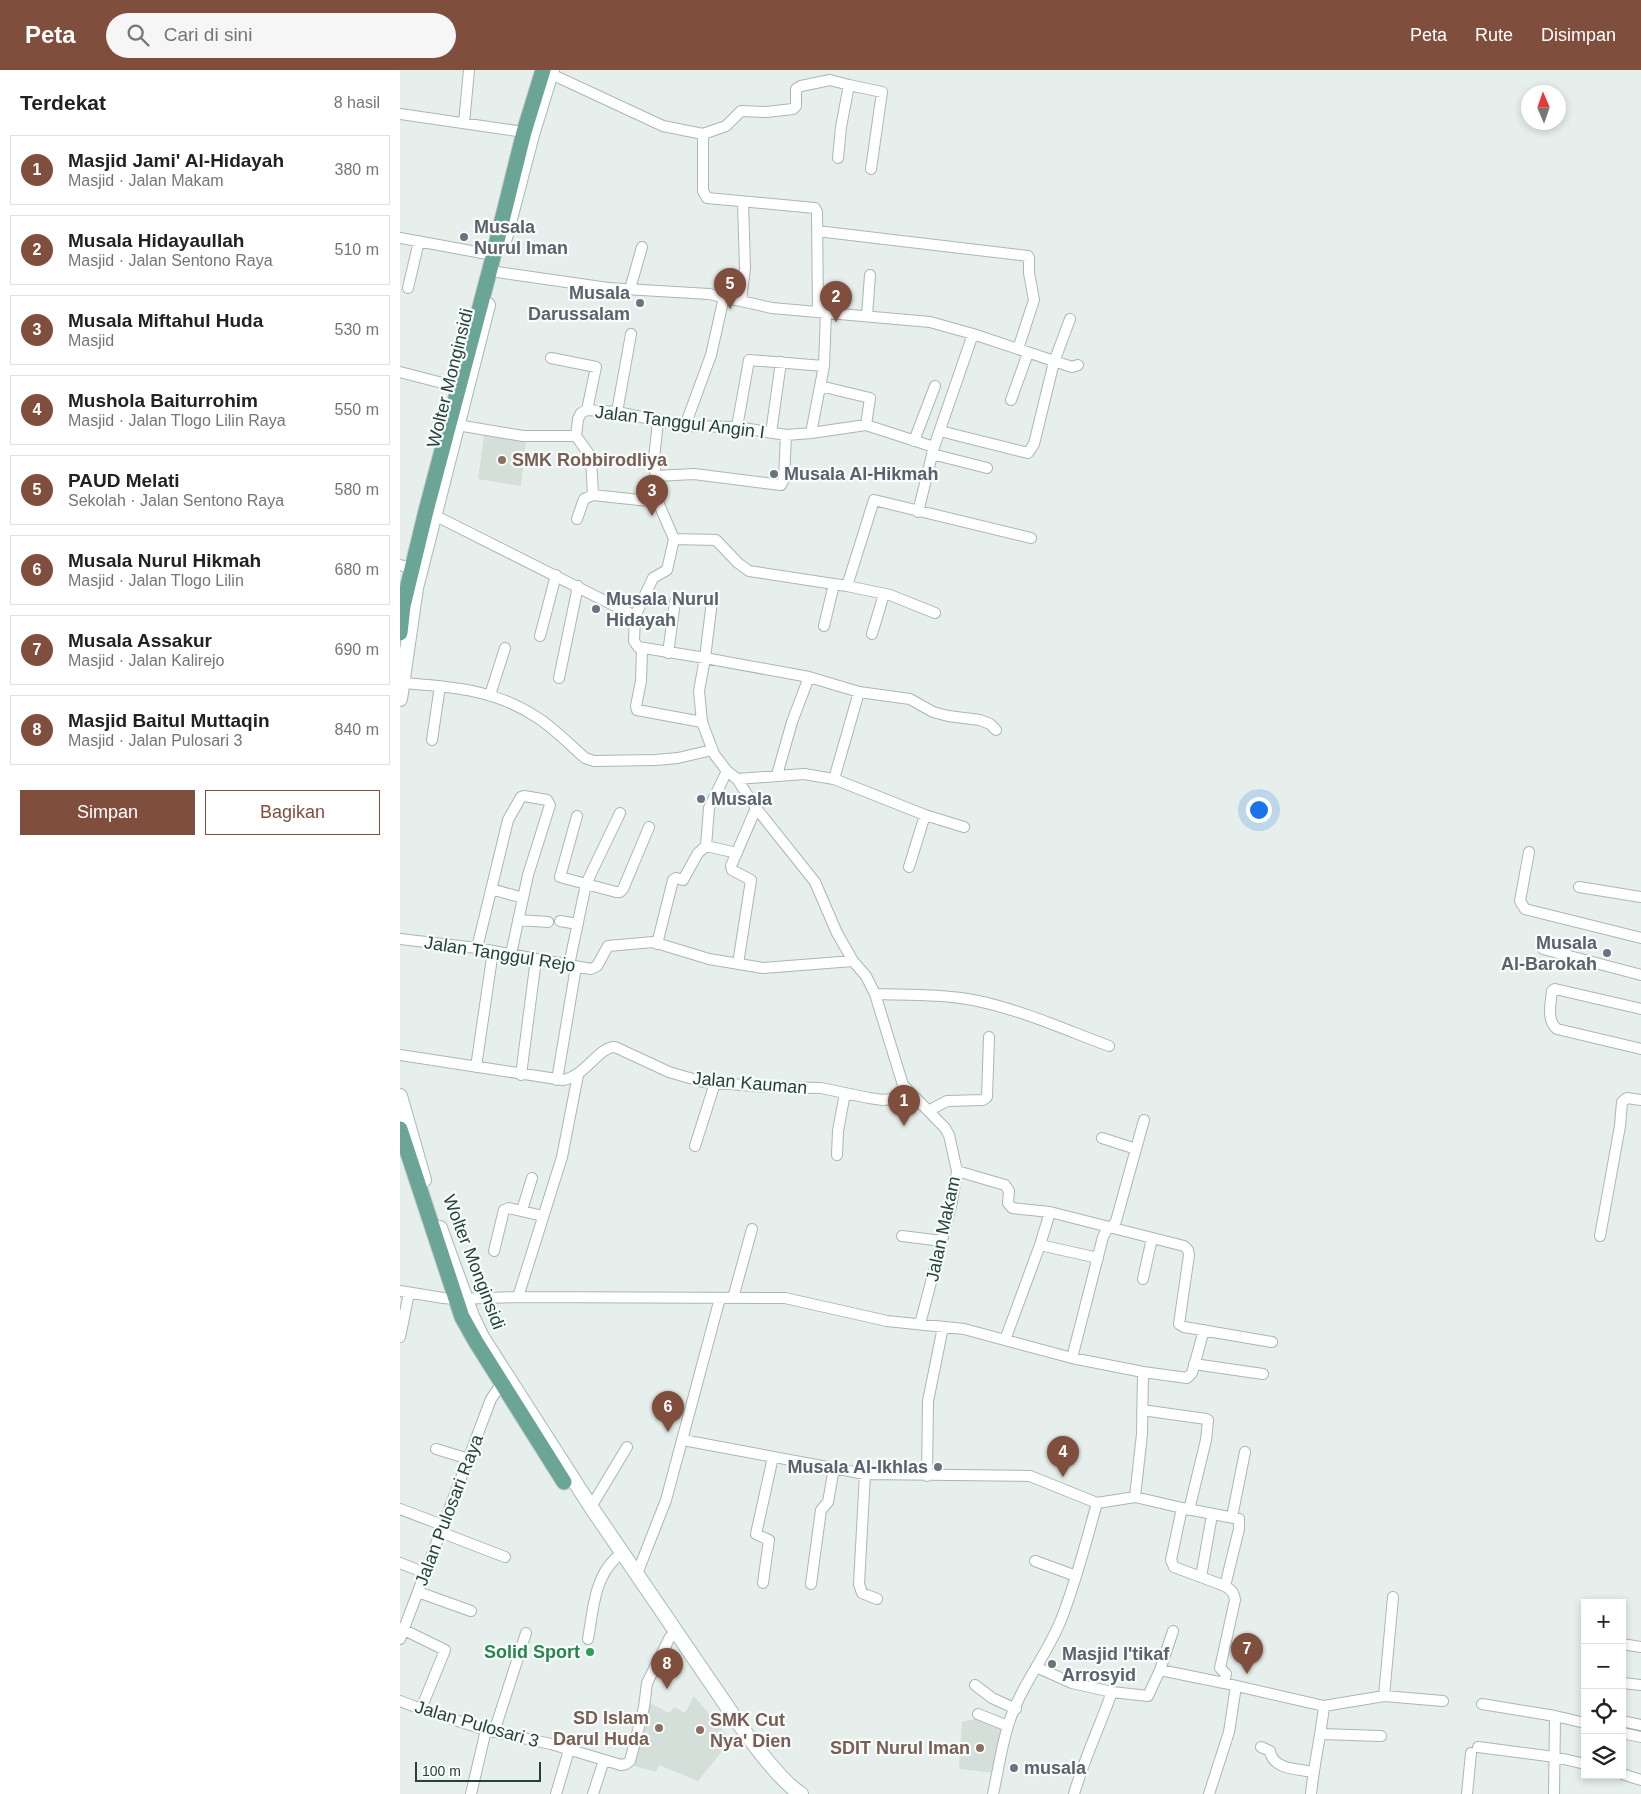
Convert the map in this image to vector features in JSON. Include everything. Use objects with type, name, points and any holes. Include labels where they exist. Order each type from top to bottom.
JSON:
[{"type":"main road","name":"Wolter Monginsidi","points":[[400,699],[416,588],[497,272],[497,248],[524,132],[549,71]]},
{"type":"main road","name":"Wolter Monginsidi","points":[[400,633],[406,566],[549,71]]},
{"type":"main road","name":"Wolter Monginsidi","points":[[400,1096],[428,1196],[460,1298],[462,1317],[502,1383],[569,1481]]},
{"type":"main road","name":"Wolter Monginsidi","points":[[400,1129],[460,1298],[569,1481]]},
{"type":"main road","points":[[569,1481],[591,1507],[737,1721],[774,1768],[801,1794]]},
{"type":"main road","points":[[569,1481],[616,1558],[729,1724],[774,1781],[788,1794]]},
{"type":"street","points":[[464,123],[469,70]]},
{"type":"street","points":[[549,71],[663,126],[703,134],[726,126],[741,111],[766,112],[793,109],[796,106],[796,89],[798,87],[831,75],[849,85],[882,92],[871,169]]},
{"type":"street","points":[[838,158],[841,127],[849,85]]},
{"type":"street","points":[[400,114],[524,132]]},
{"type":"street","points":[[703,134],[702,169],[704,194],[707,198],[813,207],[817,212],[824,366],[811,433]]},
{"type":"street","points":[[741,301],[745,268],[743,202]]},
{"type":"street","points":[[817,231],[1028,256],[1030,258],[1029,273],[1034,300],[1018,349]]},
{"type":"street","points":[[400,238],[497,248]]},
{"type":"street","points":[[408,288],[419,241]]},
{"type":"street","points":[[630,289],[642,247]]},
{"type":"street","points":[[497,272],[600,287],[709,294],[772,308],[930,322],[973,334],[1054,362],[1072,367],[1078,365]]},
{"type":"street","points":[[867,316],[870,275]]},
{"type":"street","points":[[685,426],[711,355],[724,297]]},
{"type":"street","points":[[940,431],[1028,452],[1034,444],[1054,362],[1070,319]]},
{"type":"street","points":[[617,412],[631,334]]},
{"type":"street","points":[[918,512],[933,451],[973,334]]},
{"type":"street","points":[[1011,400],[1028,353]]},
{"type":"street","points":[[552,358],[596,367],[587,410]]},
{"type":"street","points":[[737,427],[749,360],[824,366]]},
{"type":"street","points":[[771,433],[781,362]]},
{"type":"street","points":[[400,372],[458,387]]},
{"type":"street","points":[[820,386],[870,398],[866,425],[914,441],[933,451],[987,468]]},
{"type":"street","points":[[914,441],[934,386]]},
{"type":"street","name":"Jalan Tanggul Angin I","points":[[458,425],[523,436],[576,436],[578,419],[581,413],[587,410],[617,412],[685,426],[737,427],[786,435],[866,425]]},
{"type":"street","points":[[658,421],[654,460],[658,502],[674,539],[667,570],[653,578],[635,616],[635,645],[642,649],[705,658],[809,677],[860,692],[910,699],[933,712],[980,720],[990,724],[996,730]]},
{"type":"street","points":[[656,476],[694,474],[781,485],[784,479],[786,435]]},
{"type":"street","points":[[576,436],[591,457],[593,495]]},
{"type":"street","points":[[577,519],[584,499],[593,495],[658,502]]},
{"type":"street","points":[[847,586],[874,500],[1031,538]]},
{"type":"street","points":[[434,515],[635,616]]},
{"type":"street","points":[[674,539],[716,540],[738,563],[749,571],[847,586],[884,594],[935,613]]},
{"type":"street","points":[[540,636],[556,575]]},
{"type":"street","points":[[824,626],[834,584]]},
{"type":"street","points":[[559,678],[578,586]]},
{"type":"street","points":[[872,634],[884,594]]},
{"type":"street","points":[[712,601],[699,691],[702,722],[712,750],[727,771],[737,779],[756,808],[815,882],[837,933],[853,961],[866,976],[875,994],[903,1085],[908,1092]]},
{"type":"street","points":[[668,653],[675,602]]},
{"type":"street","points":[[490,695],[505,648]]},
{"type":"street","points":[[642,649],[641,681],[636,706],[637,710],[702,722]]},
{"type":"street","points":[[777,775],[792,722],[809,677]]},
{"type":"street","points":[[402,683],[467,689],[490,695],[517,706],[539,719],[585,758],[594,761],[678,758],[712,750]]},
{"type":"street","points":[[432,740],[440,686]]},
{"type":"street","points":[[834,779],[860,692]]},
{"type":"street","points":[[657,944],[673,880],[676,878],[683,880],[698,853],[706,846],[709,808],[727,771]]},
{"type":"street","points":[[737,779],[810,774],[834,779],[925,815],[964,827]]},
{"type":"street","points":[[477,948],[508,820],[520,799],[524,796],[547,800],[550,805],[528,875],[511,954]]},
{"type":"street","points":[[738,964],[751,880],[732,868],[756,808]]},
{"type":"street","points":[[557,1080],[578,924],[586,884],[620,813]]},
{"type":"street","points":[[909,867],[925,815]]},
{"type":"street","points":[[577,816],[560,877],[616,892],[623,890],[649,827]]},
{"type":"street","points":[[706,846],[737,853]]},
{"type":"street","points":[[1530,852],[1520,901],[1525,909],[1641,938]]},
{"type":"street","points":[[1579,887],[1641,897]]},
{"type":"street","points":[[491,889],[523,898]]},
{"type":"street","points":[[518,920],[548,922]]},
{"type":"street","points":[[560,921],[578,924]]},
{"type":"street","name":"Jalan Tanggul Rejo","points":[[400,939],[477,948],[591,969],[596,967],[608,946],[649,942],[709,959],[763,968],[853,961]]},
{"type":"street","points":[[1543,949],[1641,975]]},
{"type":"street","points":[[476,1067],[493,951]]},
{"type":"street","points":[[520,1075],[536,959]]},
{"type":"street","points":[[1641,1009],[1555,989],[1552,991],[1550,1016],[1556,1028],[1641,1049]]},
{"type":"street","points":[[875,994],[948,996],[977,1001],[1018,1011],[1109,1046]]},
{"type":"street","points":[[928,1111],[947,1101],[983,1100],[988,1097],[989,1037]]},
{"type":"street","name":"Jalan Kauman","points":[[578,1075],[604,1050],[615,1047],[674,1074],[694,1080],[769,1087],[821,1088],[883,1100],[908,1092]]},
{"type":"street","points":[[400,1055],[557,1080],[569,1079],[578,1075]]},
{"type":"street","points":[[518,1297],[562,1157],[578,1075]]},
{"type":"street","points":[[695,1146],[715,1083]]},
{"type":"street","name":"Jalan Makam","points":[[908,1092],[944,1128],[949,1136],[956,1171],[952,1202],[920,1324]]},
{"type":"street","points":[[837,1155],[838,1131],[845,1093]]},
{"type":"street","points":[[1600,1236],[1620,1126],[1622,1102],[1627,1098],[1641,1100]]},
{"type":"street","points":[[1072,1358],[1105,1231],[1112,1227],[1116,1221],[1144,1120]]},
{"type":"street","points":[[1102,1138],[1136,1149]]},
{"type":"street","points":[[956,1171],[1005,1185],[1009,1191],[1008,1203],[1012,1208],[1050,1212],[1184,1246],[1188,1250],[1189,1255],[1178,1322],[1181,1326],[1272,1342]]},
{"type":"street","points":[[522,1210],[532,1178]]},
{"type":"street","points":[[494,1251],[504,1210],[509,1208],[522,1210],[543,1216]]},
{"type":"street","points":[[1005,1340],[1040,1245],[1050,1212]]},
{"type":"street","points":[[733,1298],[752,1229]]},
{"type":"street","points":[[902,1236],[942,1241]]},
{"type":"street","points":[[1143,1279],[1152,1238]]},
{"type":"street","points":[[1040,1245],[1098,1258]]},
{"type":"street","points":[[400,1338],[405,1292],[460,1298],[785,1298],[887,1321],[964,1329],[1072,1358],[1143,1372],[1188,1378],[1191,1376],[1204,1330]]},
{"type":"street","points":[[637,1574],[666,1500],[720,1298]]},
{"type":"street","points":[[927,1476],[928,1401],[943,1327]]},
{"type":"street","points":[[1194,1364],[1262,1374]]},
{"type":"street","points":[[1135,1497],[1142,1434],[1143,1372]]},
{"type":"street","name":"Jalan Pulosari Raya","points":[[401,1633],[491,1399],[502,1383]]},
{"type":"street","points":[[1142,1410],[1208,1420],[1206,1440],[1171,1560],[1174,1567],[1225,1586],[1234,1593],[1235,1600],[1220,1668],[1226,1674],[1224,1683]]},
{"type":"street","points":[[682,1440],[866,1474],[1030,1476],[1097,1503],[1135,1497],[1212,1515],[1232,1517],[1239,1519],[1240,1522],[1225,1586]]},
{"type":"street","points":[[591,1507],[627,1447]]},
{"type":"street","points":[[436,1449],[469,1459]]},
{"type":"street","points":[[1232,1517],[1245,1452]]},
{"type":"street","points":[[763,1583],[769,1542],[768,1539],[756,1534],[773,1457]]},
{"type":"street","points":[[811,1584],[821,1510],[828,1502],[834,1468]]},
{"type":"street","points":[[866,1474],[859,1584],[862,1594],[877,1600]]},
{"type":"street","points":[[994,1794],[1008,1726],[1036,1667],[1050,1645],[1060,1621],[1076,1576],[1097,1503]]},
{"type":"street","points":[[400,1509],[504,1558]]},
{"type":"street","points":[[1201,1577],[1212,1515]]},
{"type":"street","points":[[588,1639],[600,1581],[607,1566],[616,1558]]},
{"type":"street","points":[[1035,1561],[1076,1576]]},
{"type":"street","points":[[400,1563],[425,1573]]},
{"type":"street","points":[[418,1592],[471,1611]]},
{"type":"street","points":[[1384,1696],[1393,1597]]},
{"type":"street","points":[[1036,1667],[1072,1683],[1112,1692],[1148,1696],[1160,1670],[1173,1631]]},
{"type":"street","points":[[401,1633],[445,1650],[421,1710]]},
{"type":"street","points":[[471,1794],[490,1731],[526,1633]]},
{"type":"street","name":"Jalan Pulosari 3","points":[[400,1701],[421,1710],[490,1731],[570,1750],[621,1765],[626,1764],[630,1761],[644,1707],[647,1684],[670,1637]]},
{"type":"street","points":[[1626,1645],[1641,1647]]},
{"type":"street","points":[[1160,1670],[1324,1706],[1384,1696],[1443,1701]]},
{"type":"street","points":[[1626,1683],[1641,1686]]},
{"type":"street","points":[[975,1685],[992,1698],[1016,1708]]},
{"type":"street","points":[[1209,1794],[1228,1732],[1236,1686]]},
{"type":"street","points":[[1074,1794],[1081,1770],[1112,1692]]},
{"type":"street","points":[[1482,1704],[1581,1722]]},
{"type":"street","points":[[1310,1794],[1324,1706]]},
{"type":"street","points":[[978,1714],[1008,1726]]},
{"type":"street","points":[[1554,1794],[1555,1716]]},
{"type":"street","points":[[1626,1722],[1641,1726]]},
{"type":"street","points":[[1321,1734],[1381,1736]]},
{"type":"street","points":[[1626,1734],[1641,1737]]},
{"type":"street","points":[[1261,1747],[1270,1751],[1272,1758],[1282,1766],[1313,1772]]},
{"type":"street","points":[[556,1794],[570,1750]]},
{"type":"street","points":[[1467,1794],[1474,1750],[1554,1757],[1581,1763]]},
{"type":"street","points":[[593,1794],[604,1760]]},
{"type":"street","points":[[1626,1775],[1641,1780]]},
{"type":"shaded area","name":"SMK Robbirodliya","points":[[484,436],[526,441],[521,486],[478,479]]},
{"type":"shaded area","name":"SMK Cut Nya' Dien","points":[[694,1696],[731,1740],[698,1781],[659,1765],[656,1772],[631,1765],[648,1702],[669,1713],[674,1707],[685,1713]]},
{"type":"shaded area","name":"SDIT Nurul Iman","points":[[981,1717],[1004,1726],[995,1773],[959,1769],[962,1722]]},
{"type":"place","name":"Musala Nurul Iman","points":[[464,237]]},
{"type":"place","name":"Musala Darussalam","points":[[640,303]]},
{"type":"place","name":"PAUD Melati","points":[[730,309]]},
{"type":"place","name":"Musala Hidayaullah","points":[[836,322]]},
{"type":"place","name":"SMK Robbirodliya","points":[[502,460]]},
{"type":"place","name":"Musala Al-Hikmah","points":[[774,474]]},
{"type":"place","name":"Musala Miftahul Huda","points":[[652,516]]},
{"type":"place","name":"Musala Nurul Hidayah","points":[[596,609]]},
{"type":"place","name":"Musala","points":[[701,799]]},
{"type":"place","name":"Musala Al-Barokah","points":[[1607,953]]},
{"type":"place","name":"Masjid Jami' Al-Hidayah","points":[[904,1126]]},
{"type":"place","name":"Musala Nurul Hikmah","points":[[668,1432]]},
{"type":"place","name":"Musala Al-Ikhlas","points":[[938,1467]]},
{"type":"place","name":"Mushola Baiturrohim","points":[[1063,1477]]},
{"type":"place","name":"Solid Sport","points":[[590,1652]]},
{"type":"place","name":"Masjid I'tikaf Arrosyid","points":[[1052,1664]]},
{"type":"place","name":"Musala Assakur","points":[[1247,1674]]},
{"type":"place","name":"Masjid Baitul Muttaqin","points":[[667,1689]]},
{"type":"place","name":"SD Islam Darul Huda","points":[[659,1728]]},
{"type":"place","name":"SMK Cut Nya' Dien","points":[[700,1730]]},
{"type":"place","name":"SDIT Nurul Iman","points":[[980,1748]]},
{"type":"place","name":"musala","points":[[1014,1768]]}]
